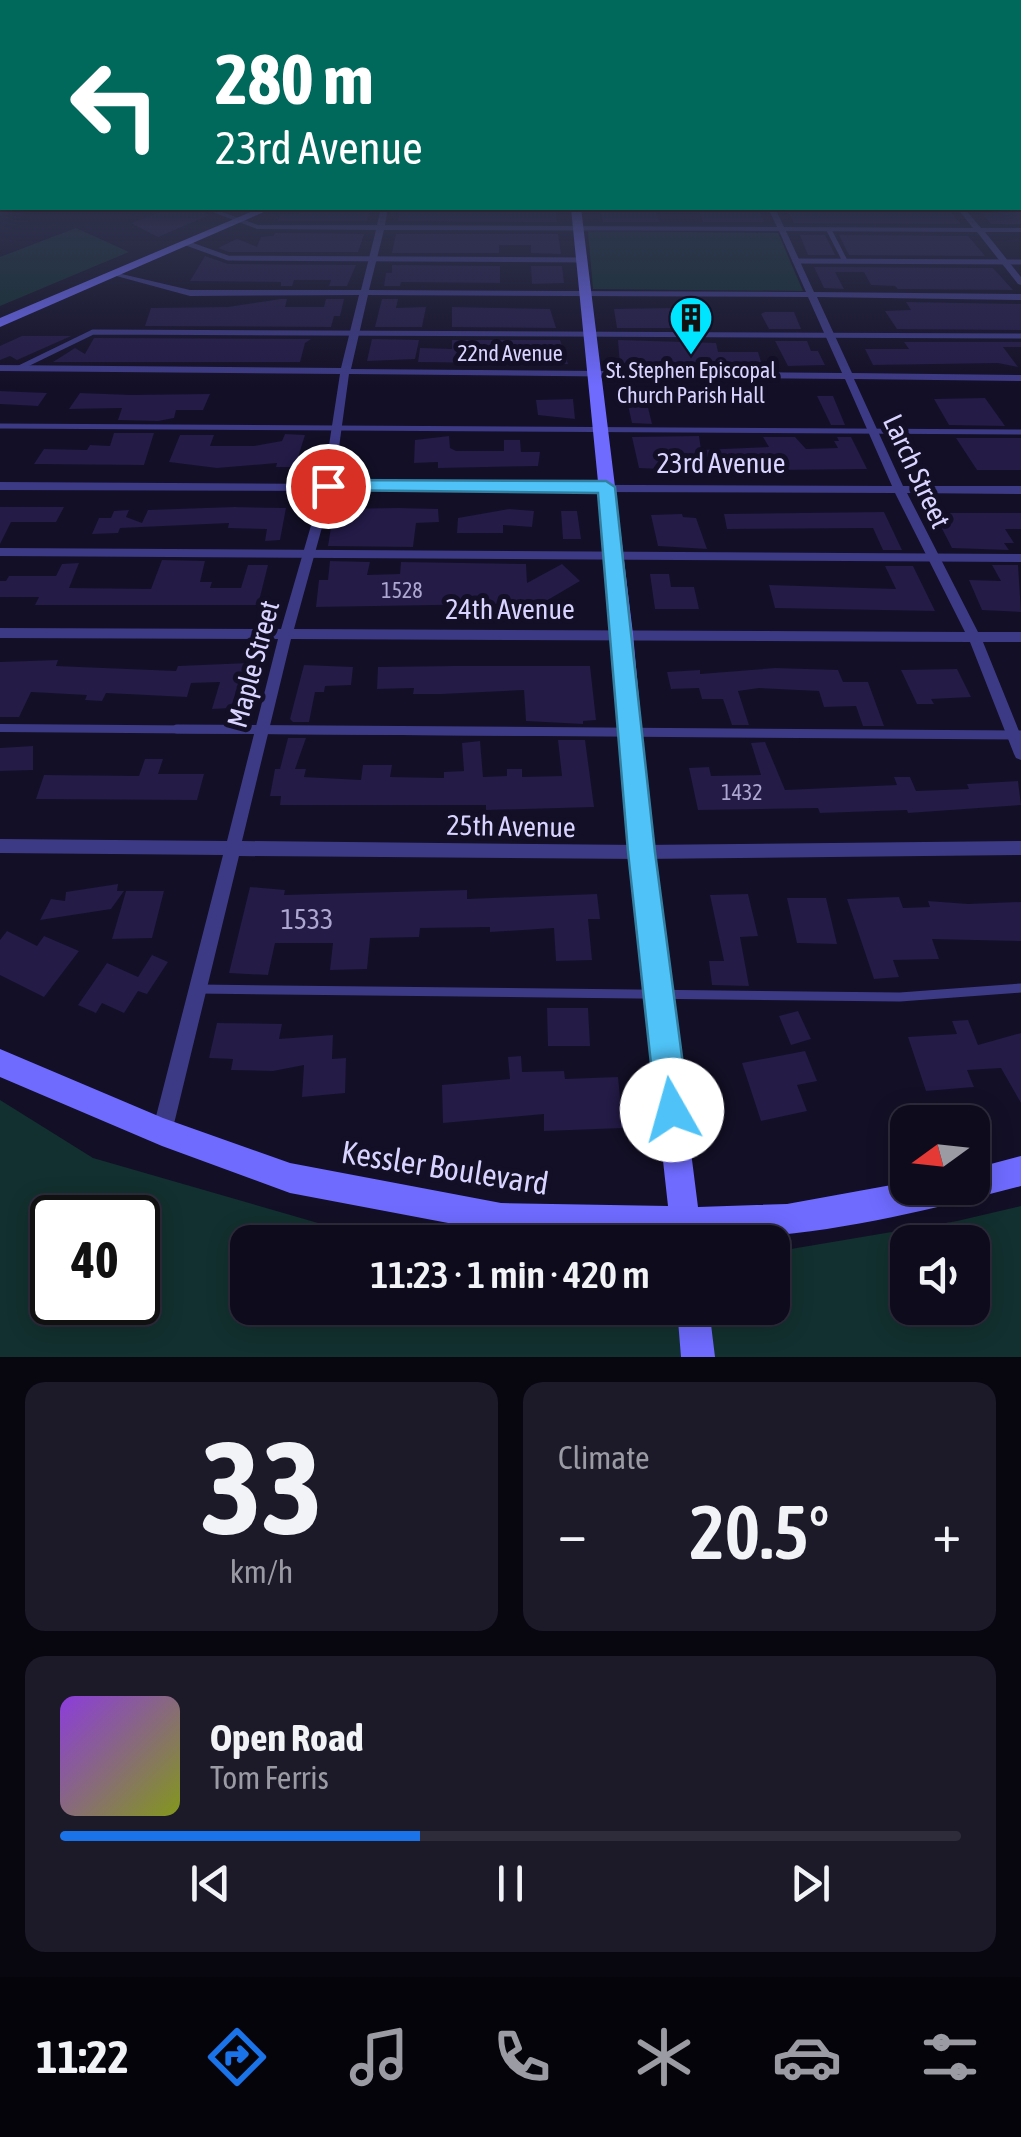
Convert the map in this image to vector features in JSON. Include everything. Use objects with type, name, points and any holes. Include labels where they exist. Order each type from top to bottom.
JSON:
[{"type":"street","points":[[0,323],[144,260]]},
{"type":"street","name":"Maple Street","points":[[162,1132],[286,634],[328,486],[345,372],[372,260]]},
{"type":"street","points":[[583,260],[642,852],[686,1225]]},
{"type":"street","name":"Larch Street","points":[[795,260],[899,489],[974,636],[1021,754]]},
{"type":"street","points":[[1005,262],[1021,282]]},
{"type":"street","points":[[113,274],[190,293],[1021,297]]},
{"type":"street","name":"22nd Avenue","points":[[0,368],[1021,378]]},
{"type":"street","name":"23rd Avenue","points":[[0,486],[1021,490]]},
{"type":"street","name":"24th Avenue","points":[[0,633],[1021,637]]},
{"type":"street","name":"25th Avenue","points":[[0,846],[642,852],[1021,848]]},
{"type":"street","name":"Kessler Boulevard","points":[[0,1064],[162,1132],[290,1178],[502,1218],[588,1225]]},
{"type":"street","points":[[990,1179],[1021,1171]]},
{"type":"street","name":"Kessler Boulevard","points":[[744,1225],[890,1201]]},
{"type":"street","points":[[695,1325],[698,1357]]},
{"type":"lane","points":[[811,260],[1021,262]]},
{"type":"lane","points":[[18,369],[94,332],[1021,336]]},
{"type":"lane","points":[[0,426],[1021,432]]},
{"type":"lane","points":[[0,552],[1021,558]]},
{"type":"lane","points":[[0,728],[1016,735]]},
{"type":"lane","points":[[199,989],[900,997],[1021,988]]},
{"type":"green space","points":[[0,260],[109,260],[0,306]]},
{"type":"green space","points":[[591,260],[790,260],[803,291],[593,289]]},
{"type":"green space","points":[[0,1100],[93,1158],[328,1225],[230,1225],[230,1325],[790,1325],[790,1249],[890,1232],[890,1325],[990,1325],[990,1225],[933,1225],[1021,1206],[1021,1357],[0,1357]]},
{"type":"building","points":[[202,260],[356,265],[347,286],[329,286],[331,280],[294,280],[292,286],[281,286],[281,282],[190,281]]},
{"type":"building","points":[[392,265],[500,266],[500,283],[401,282],[400,286],[384,286]]},
{"type":"building","points":[[531,266],[562,266],[564,283],[532,284]]},
{"type":"building","points":[[814,267],[993,268],[1013,290],[898,289],[871,285],[864,272],[835,272],[844,289],[824,288]]},
{"type":"building","points":[[287,299],[285,307],[324,307],[326,299],[344,299],[340,316],[334,316],[331,327],[145,326],[151,308],[228,307]]},
{"type":"building","points":[[382,299],[398,299],[396,308],[426,307],[422,327],[375,327]]},
{"type":"building","points":[[906,302],[1021,304],[1021,330],[897,329],[885,311],[911,310]]},
{"type":"building","points":[[452,307],[550,309],[556,328],[452,327]]},
{"type":"building","points":[[677,308],[686,328],[617,328],[614,309]]},
{"type":"building","points":[[794,312],[801,329],[769,329],[761,314]]},
{"type":"building","points":[[22,336],[71,336],[17,360],[10,356],[0,360],[0,346]]},
{"type":"building","points":[[94,338],[311,339],[305,343],[300,362],[53,362],[75,348],[85,354]]},
{"type":"building","points":[[372,339],[419,340],[415,359],[367,361]]},
{"type":"building","points":[[452,340],[560,340],[568,364],[418,362],[420,348],[452,349]]},
{"type":"building","points":[[618,340],[716,343],[718,352],[758,352],[762,365],[620,366]]},
{"type":"building","points":[[775,341],[807,341],[825,365],[788,366]]},
{"type":"building","points":[[904,342],[1021,342],[1021,347],[1003,347],[1018,367],[998,363],[873,365],[865,349],[909,349]]},
{"type":"building","points":[[0,391],[47,393],[38,406],[0,404]]},
{"type":"building","points":[[80,393],[210,394],[203,410],[176,410],[174,418],[158,421],[118,420],[122,408],[69,409]]},
{"type":"building","points":[[645,395],[652,424],[632,423],[626,396]]},
{"type":"building","points":[[817,396],[833,396],[845,425],[831,425]]},
{"type":"building","points":[[985,398],[1005,426],[949,425],[934,399]]},
{"type":"building","points":[[573,399],[575,419],[538,415],[536,400]]},
{"type":"building","points":[[114,433],[154,433],[144,465],[34,464],[44,449],[110,446]]},
{"type":"building","points":[[285,434],[305,435],[295,467],[276,467],[277,463],[217,468],[169,462],[180,435],[214,435],[210,446],[254,446],[282,441]]},
{"type":"building","points":[[449,436],[450,448],[456,451],[504,451],[504,440],[520,440],[521,452],[540,452],[538,466],[438,468],[438,462],[414,463],[415,440]]},
{"type":"building","points":[[699,436],[701,450],[769,447],[763,437],[795,437],[806,449],[838,448],[834,441],[839,441],[837,437],[851,437],[867,469],[773,470],[770,461],[704,463],[706,471],[639,468],[632,437]]},
{"type":"building","points":[[956,438],[1021,438],[1021,470],[977,470]]},
{"type":"building","points":[[0,507],[64,507],[56,522],[11,522],[0,544]]},
{"type":"building","points":[[286,508],[280,540],[265,541],[267,529],[228,528],[229,523],[120,528],[118,533],[92,534],[99,518],[111,518],[114,511],[129,510],[126,517],[142,523],[148,510]]},
{"type":"building","points":[[334,509],[438,509],[439,522],[416,523],[413,547],[328,546]]},
{"type":"building","points":[[509,509],[534,511],[532,527],[503,525],[503,533],[457,533],[458,518]]},
{"type":"building","points":[[561,511],[577,511],[581,539],[563,539]]},
{"type":"building","points":[[884,512],[902,550],[883,550],[873,528],[727,529],[724,514]]},
{"type":"building","points":[[947,513],[1021,513],[1021,529],[1005,529],[1014,543],[1004,543],[1009,550],[952,548],[937,519],[951,519]]},
{"type":"building","points":[[682,514],[696,518],[707,549],[658,546],[651,515]]},
{"type":"building","points":[[162,560],[205,561],[200,582],[212,582],[210,588],[241,588],[248,565],[268,565],[258,605],[35,605],[39,597],[0,597],[0,581],[9,576],[56,576],[62,564],[79,563],[69,588],[151,589]]},
{"type":"building","points":[[330,561],[370,562],[367,575],[400,574],[401,562],[526,564],[527,583],[562,564],[580,581],[534,608],[494,604],[316,607],[319,580],[328,580]]},
{"type":"building","points":[[992,565],[1018,565],[1021,612],[982,610],[969,580],[1001,581]]},
{"type":"building","points":[[885,566],[913,566],[935,611],[775,608],[769,585],[896,589]]},
{"type":"building","points":[[650,574],[669,574],[671,587],[694,587],[699,609],[655,609]]},
{"type":"building","points":[[58,660],[56,666],[176,671],[178,666],[249,663],[242,691],[236,691],[231,708],[212,709],[220,682],[191,683],[187,697],[106,693],[102,701],[85,700],[87,695],[31,692],[19,717],[0,717],[0,662]]},
{"type":"building","points":[[304,665],[353,667],[351,685],[325,686],[324,692],[315,692],[309,722],[293,722],[290,719]]},
{"type":"building","points":[[590,666],[596,720],[583,724],[526,721],[524,690],[413,694],[414,688],[377,689],[378,667]]},
{"type":"building","points":[[775,668],[838,670],[843,682],[868,682],[884,726],[863,726],[856,706],[824,707],[819,691],[759,688],[738,691],[749,725],[732,725],[723,699],[702,699],[699,688],[671,689],[667,672],[700,670],[700,674]]},
{"type":"building","points":[[957,669],[971,697],[931,699],[934,704],[917,704],[901,670]]},
{"type":"building","points":[[288,738],[306,738],[295,769],[306,769],[304,777],[361,780],[363,765],[392,765],[390,777],[444,778],[444,772],[464,771],[462,743],[480,741],[483,777],[507,776],[507,769],[522,769],[522,777],[562,776],[558,740],[585,740],[594,807],[486,810],[486,805],[280,805],[281,796],[270,796],[275,769],[280,769]]},
{"type":"building","points":[[765,742],[785,790],[897,785],[894,777],[910,777],[916,791],[969,789],[967,784],[1018,781],[1021,805],[908,813],[820,813],[818,808],[698,810],[689,768],[709,767],[711,776],[761,775],[751,743]]},
{"type":"building","points":[[33,746],[33,770],[0,771],[0,748]]},
{"type":"building","points":[[145,759],[163,759],[158,774],[204,774],[197,800],[36,799],[44,775],[139,776]]},
{"type":"building","points":[[118,884],[117,891],[124,891],[111,909],[40,920],[51,899],[65,901],[66,892]]},
{"type":"building","points":[[250,887],[285,890],[284,895],[467,890],[467,899],[597,894],[600,919],[588,919],[592,960],[556,961],[554,928],[490,932],[490,927],[420,928],[419,937],[370,938],[367,969],[330,970],[333,943],[275,943],[268,975],[229,973]]},
{"type":"building","points":[[126,891],[164,891],[152,938],[112,939]]},
{"type":"building","points":[[748,894],[758,936],[740,937],[749,986],[712,985],[709,961],[724,961],[710,895]]},
{"type":"building","points":[[899,897],[903,908],[930,907],[928,901],[1021,902],[1021,941],[932,939],[939,959],[893,960],[899,977],[874,979],[847,899]]},
{"type":"building","points":[[787,898],[826,898],[837,944],[797,943]]},
{"type":"building","points":[[7,931],[37,946],[44,936],[79,951],[44,997],[0,975],[0,940]]},
{"type":"building","points":[[152,955],[168,962],[147,994],[138,991],[124,1013],[102,1003],[96,1013],[78,1005],[107,963],[138,977]]},
{"type":"building","points":[[547,1008],[588,1008],[590,1046],[548,1046]]},
{"type":"building","points":[[798,1011],[811,1039],[791,1045],[779,1016]]},
{"type":"building","points":[[968,1020],[978,1045],[1021,1033],[1021,1103],[1001,1068],[967,1070],[974,1087],[926,1091],[908,1037],[957,1034],[952,1021]]},
{"type":"building","points":[[217,1023],[282,1024],[279,1039],[333,1035],[332,1059],[346,1058],[345,1093],[302,1097],[304,1065],[273,1071],[231,1070],[233,1059],[209,1058]]},
{"type":"building","points":[[805,1051],[817,1081],[797,1085],[807,1111],[761,1121],[742,1063]]},
{"type":"building","points":[[521,1056],[522,1072],[564,1071],[565,1079],[618,1077],[623,1128],[544,1131],[544,1114],[443,1123],[442,1085],[510,1079],[508,1057]]},
{"type":"place","name":"St. Stephen Episcopal Church Parish Hall","points":[[691,356]]},
{"type":"route","points":[[328,486],[606,487],[672,1110]]}]
